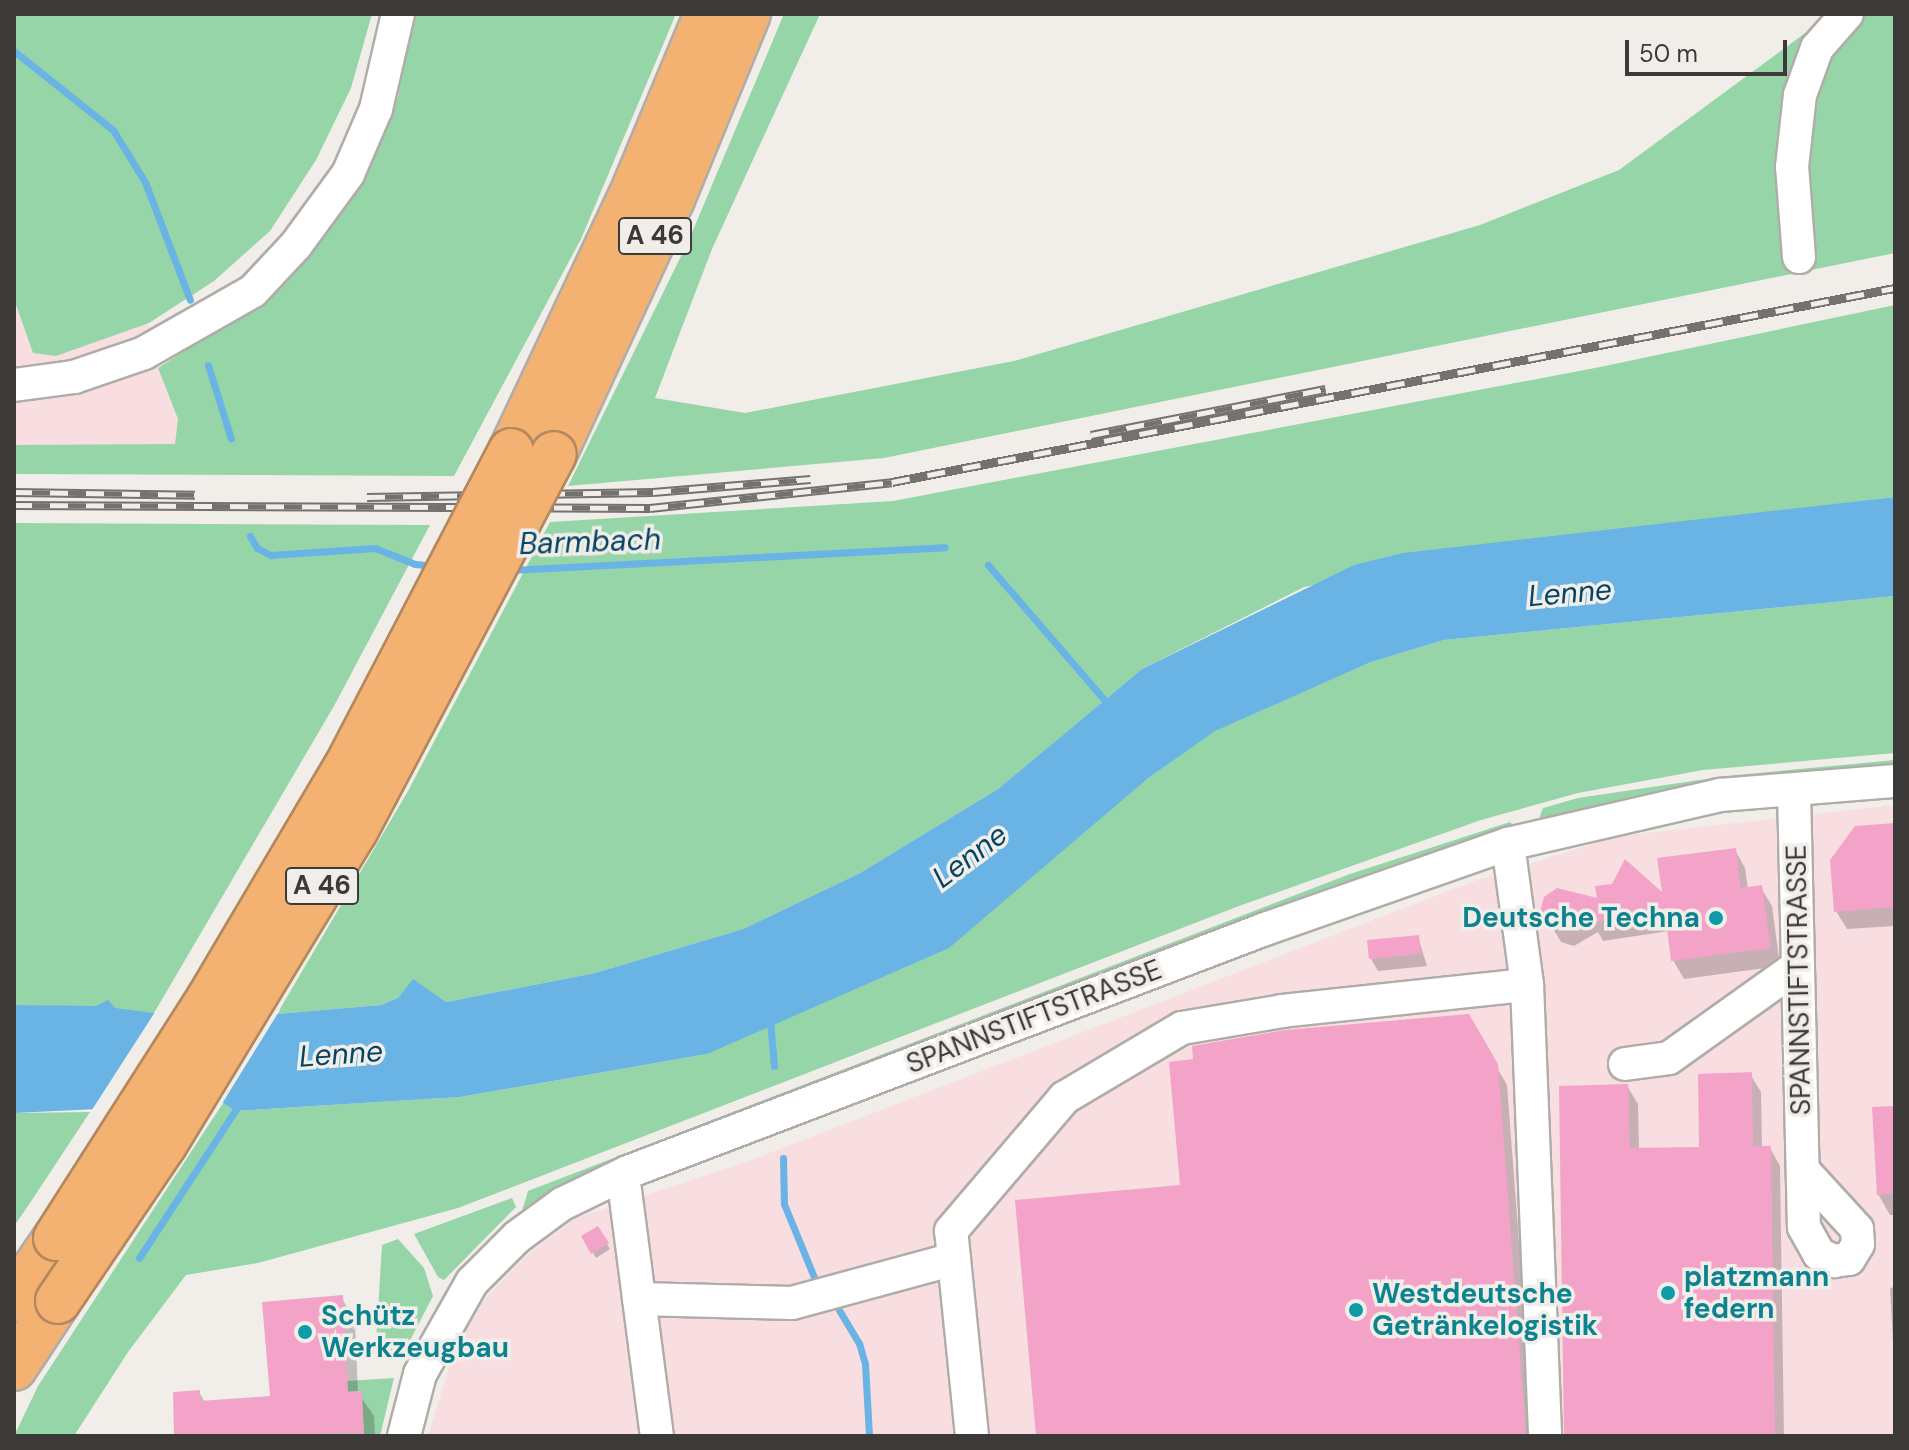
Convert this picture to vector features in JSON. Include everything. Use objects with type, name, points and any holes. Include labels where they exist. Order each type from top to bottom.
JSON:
[{"type":"highway","name":"A 46","points":[[14,1299],[209,999],[347,766],[511,451],[635,187],[707,14]]},
{"type":"highway","name":"A 46","points":[[14,1368],[165,1143],[355,831],[554,454],[672,199],[748,14]]},
{"type":"highway","points":[[14,1278],[56,1238]]},
{"type":"street","points":[[15,380],[74,377],[144,353],[253,291],[296,245],[348,174],[376,109],[398,14]]},
{"type":"street","points":[[1799,257],[1792,167],[1800,95],[1817,48],[1847,14]]},
{"type":"street","name":"SPANNSTIFTSTRASSE","points":[[404,1436],[420,1374],[472,1282],[517,1237],[562,1204],[623,1175],[1265,929],[1508,844],[1720,795],[1895,781]]},
{"type":"street","name":"SPANNSTIFTSTRASSE","points":[[1794,790],[1803,1170]]},
{"type":"street","points":[[1508,844],[1527,985],[1545,1436]]},
{"type":"street","points":[[1625,1064],[1669,1058],[1798,966]]},
{"type":"street","points":[[972,1436],[951,1231],[1064,1098],[1182,1028],[1282,1011],[1527,985]]},
{"type":"street","points":[[623,1175],[657,1436]]},
{"type":"street","points":[[639,1299],[792,1303],[954,1259]]},
{"type":"shaded area","points":[[14,299],[33,353],[56,356],[148,323],[158,368],[178,419],[175,445],[14,445]]},
{"type":"shaded area","points":[[1895,805],[1895,1436],[428,1436],[456,1345],[489,1294],[527,1255],[576,1218],[749,1161],[1474,881],[1619,836]]},
{"type":"green space","points":[[14,14],[372,14],[351,88],[316,160],[270,231],[214,281],[149,323],[56,356],[33,353],[14,299]]},
{"type":"green space","points":[[413,14],[676,14],[581,239],[454,476],[14,474],[14,445],[175,444],[178,419],[158,368],[257,305],[307,257],[348,201],[398,97]]},
{"type":"green space","points":[[784,14],[820,14],[712,249],[655,398],[745,413],[1014,361],[1480,225],[1619,170],[1831,14],[1895,14],[1895,253],[884,458],[568,486],[688,242]]},
{"type":"green space","points":[[1895,305],[1895,497],[1585,534],[1304,587],[1142,669],[998,789],[860,873],[743,929],[595,973],[446,1002],[413,980],[398,998],[381,1005],[277,1014],[408,791],[550,522],[893,501],[1600,367]]},
{"type":"green space","points":[[14,523],[430,525],[334,706],[154,1013],[14,1005]]},
{"type":"green space","points":[[1895,596],[1895,753],[1703,770],[1578,793],[1481,820],[1239,906],[458,1208],[258,1263],[186,1275],[128,1352],[74,1436],[14,1436],[38,1386],[223,1103],[235,1111],[460,1097],[707,1054],[1147,779],[1215,730],[1371,662],[1444,640]]},
{"type":"green space","points":[[1895,760],[1895,769],[1537,824],[1543,808],[1578,798],[1726,776]]},
{"type":"green space","points":[[1510,822],[1518,829],[597,1174],[416,1356],[412,1353],[448,1287],[522,1211],[528,1191],[1350,874]]},
{"type":"green space","points":[[90,1112],[26,1209],[14,1226],[14,1113]]},
{"type":"green space","points":[[512,1198],[516,1207],[444,1280],[438,1277],[414,1234]]},
{"type":"green space","points":[[398,1239],[424,1268],[433,1296],[401,1358],[375,1359],[382,1245]]},
{"type":"green space","points":[[394,1378],[380,1436],[364,1436],[361,1391],[270,1395],[270,1386]]},
{"type":"water","name":"Lenne","points":[[1895,497],[1895,596],[1444,640],[1371,662],[1215,731],[1147,779],[949,948],[707,1054],[460,1097],[235,1111],[223,1103],[14,1113],[14,1005],[96,1006],[108,1000],[115,1008],[154,1013],[277,1014],[381,1005],[398,998],[413,979],[446,1002],[595,973],[743,929],[860,873],[998,789],[1142,669],[1354,565],[1403,553]]},
{"type":"pier","points":[[157,1009],[280,1010],[220,1107],[88,1116]]},
{"type":"building","points":[[1895,823],[1895,907],[1834,912],[1830,860],[1855,826]]},
{"type":"building","name":"Deutsche Techna","points":[[1736,848],[1741,888],[1762,885],[1771,948],[1671,961],[1665,913],[1590,923],[1589,913],[1563,928],[1548,924],[1540,912],[1544,897],[1557,888],[1597,898],[1595,886],[1612,884],[1625,859],[1662,892],[1657,858]]},
{"type":"building","points":[[1419,935],[1421,954],[1369,959],[1367,940]]},
{"type":"building","name":"Westdeutsche Getränkelogistik","points":[[1469,1014],[1498,1064],[1526,1436],[1036,1436],[1015,1200],[1180,1185],[1169,1062],[1193,1059],[1192,1046],[1285,1030]]},
{"type":"building","name":"platzmann federn","points":[[1752,1072],[1753,1146],[1771,1146],[1775,1436],[1564,1436],[1559,1086],[1628,1084],[1630,1148],[1699,1147],[1698,1074]]},
{"type":"building","points":[[1895,1106],[1895,1193],[1877,1195],[1872,1107]]},
{"type":"building","points":[[598,1226],[609,1243],[591,1254],[581,1236]]},
{"type":"building","points":[[343,1295],[348,1392],[362,1391],[364,1433],[174,1436],[173,1392],[200,1390],[200,1401],[270,1396],[262,1302]]},
{"type":"waterway","name":"Barmbach","points":[[14,51],[113,130],[145,182],[190,300]]},
{"type":"waterway","name":"Barmbach","points":[[208,365],[231,439]]},
{"type":"waterway","name":"Barmbach","points":[[250,536],[257,548],[271,555],[375,548],[415,564],[435,566]]},
{"type":"waterway","name":"Barmbach","points":[[511,570],[944,547]]},
{"type":"waterway","name":"Barmbach","points":[[988,565],[1107,703]]},
{"type":"waterway","points":[[770,1020],[774,1066]]},
{"type":"waterway","points":[[139,1258],[238,1106]]},
{"type":"waterway","points":[[783,1158],[784,1204],[816,1282]]},
{"type":"waterway","points":[[839,1310],[859,1343],[865,1364],[869,1436]]},
{"type":"railway","points":[[14,505],[650,508],[892,482],[1895,288]]},
{"type":"railway","points":[[1091,435],[1326,389]]},
{"type":"railway","points":[[367,497],[653,492],[810,479]]},
{"type":"railway","points":[[14,492],[195,495]]},
{"type":"place","name":"Deutsche Techna","points":[[1716,918]]},
{"type":"place","name":"platzmann federn","points":[[1668,1293]]},
{"type":"place","name":"Westdeutsche Getränkelogistik","points":[[1356,1310]]},
{"type":"place","name":"Schütz Werkzeugbau","points":[[305,1332]]}]
